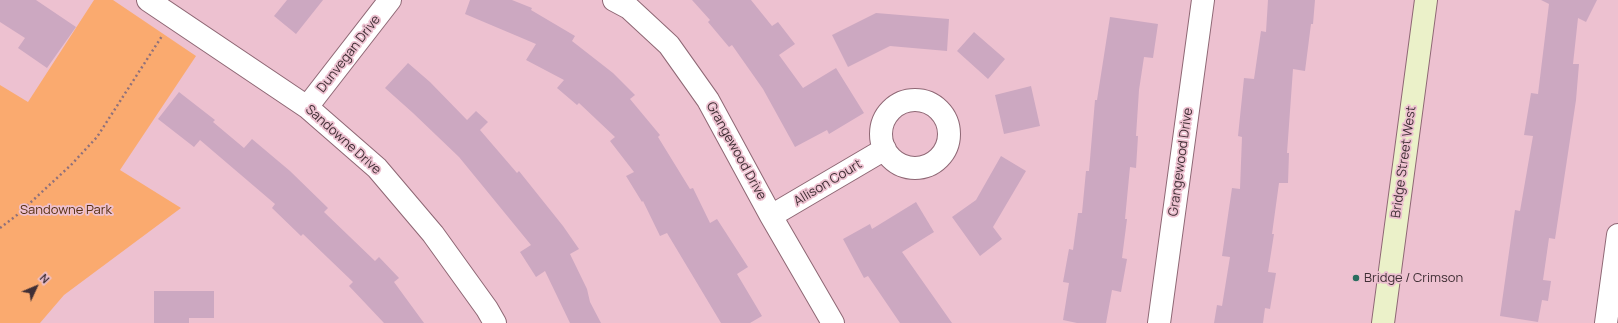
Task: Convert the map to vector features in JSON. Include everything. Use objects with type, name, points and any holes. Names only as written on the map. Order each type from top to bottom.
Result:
[{"type":"main road","name":"Bridge Street West","points":[[1383,323],[1426,0]]},
{"type":"street","name":"Sandowne Drive","points":[[148,0],[307,107],[382,174],[433,234],[487,309],[495,323]]},
{"type":"street","name":"Dunvegan Drive","points":[[307,107],[390,0]]},
{"type":"street","name":"Grangewood Drive","points":[[614,0],[629,8],[669,45],[708,100],[771,216],[833,323]]},
{"type":"street","name":"Grangewood Drive","points":[[1158,323],[1203,0]]},
{"type":"street","name":"Allison Court","points":[[771,216],[885,149]]},
{"type":"street","points":[[1606,323],[1618,236]]},
{"type":"path","points":[[0,228],[17,215],[71,165],[97,137],[175,17]]},
{"type":"green space","name":"Sandowne Park","points":[[94,0],[113,0],[196,56],[120,170],[181,208],[64,295],[40,323],[0,323],[0,85],[28,102]]},
{"type":"building","points":[[0,0],[36,0],[76,27],[47,68],[18,48],[25,38],[0,22]]},
{"type":"building","points":[[287,0],[323,0],[296,34],[274,16]]},
{"type":"building","points":[[470,0],[512,0],[532,8],[531,10],[575,36],[572,41],[613,73],[635,95],[630,99],[660,135],[658,137],[690,189],[693,188],[710,223],[717,219],[748,267],[737,274],[762,316],[750,323],[721,323],[667,233],[660,236],[643,201],[642,202],[626,176],[634,172],[610,141],[615,137],[579,103],[577,105],[557,88],[564,80],[526,60],[536,44],[465,14]]},
{"type":"building","points":[[692,0],[751,0],[772,26],[778,22],[795,44],[779,55],[803,88],[836,68],[864,113],[829,134],[827,130],[795,147],[763,89],[732,45],[729,47],[708,22],[710,20]]},
{"type":"building","points":[[1268,0],[1315,0],[1313,24],[1311,24],[1305,71],[1293,69],[1287,153],[1289,153],[1288,183],[1279,183],[1272,234],[1274,234],[1268,272],[1276,273],[1270,309],[1265,308],[1263,323],[1214,323],[1217,305],[1222,306],[1230,257],[1222,256],[1232,188],[1240,189],[1242,137],[1238,136],[1244,78],[1254,79],[1261,31],[1266,32]]},
{"type":"building","points":[[1541,0],[1597,0],[1586,22],[1578,18],[1573,64],[1579,64],[1576,100],[1555,239],[1549,238],[1543,280],[1551,281],[1548,301],[1542,300],[1538,322],[1500,316],[1515,210],[1520,211],[1533,136],[1524,135],[1531,93],[1538,94],[1549,4]]},
{"type":"building","points":[[876,13],[949,19],[947,51],[890,46],[848,67],[832,35]]},
{"type":"building","points":[[1110,17],[1158,24],[1153,58],[1144,57],[1139,90],[1136,136],[1138,136],[1136,168],[1130,167],[1125,219],[1127,219],[1122,258],[1127,259],[1121,292],[1112,290],[1106,323],[1077,323],[1063,320],[1069,283],[1063,282],[1069,249],[1073,250],[1078,213],[1082,213],[1086,171],[1089,171],[1095,100],[1097,100]]},
{"type":"building","points":[[974,32],[1005,59],[988,79],[957,51]]},
{"type":"building","points":[[408,63],[430,82],[467,120],[476,111],[488,122],[480,130],[517,173],[519,171],[563,226],[579,249],[570,254],[587,289],[590,302],[601,323],[570,323],[545,271],[536,277],[520,252],[531,245],[459,157],[385,88]]},
{"type":"building","points":[[1031,86],[1040,126],[1004,134],[995,95]]},
{"type":"building","points":[[179,92],[215,120],[213,122],[244,148],[252,139],[290,171],[328,208],[324,212],[375,261],[379,257],[399,278],[394,282],[424,323],[384,323],[349,286],[353,282],[303,234],[301,236],[272,208],[275,204],[200,140],[194,147],[158,119]]},
{"type":"building","points":[[1001,156],[1026,171],[993,227],[1002,239],[980,256],[952,217],[976,200]]},
{"type":"building","points":[[916,202],[934,232],[902,252],[952,323],[900,323],[868,276],[864,278],[843,239],[870,224],[872,229]]},
{"type":"building","points":[[154,291],[214,291],[214,318],[189,318],[189,323],[154,323]]},
{"type":"place","name":"Bridge / Crimson","points":[[1356,278]]}]
